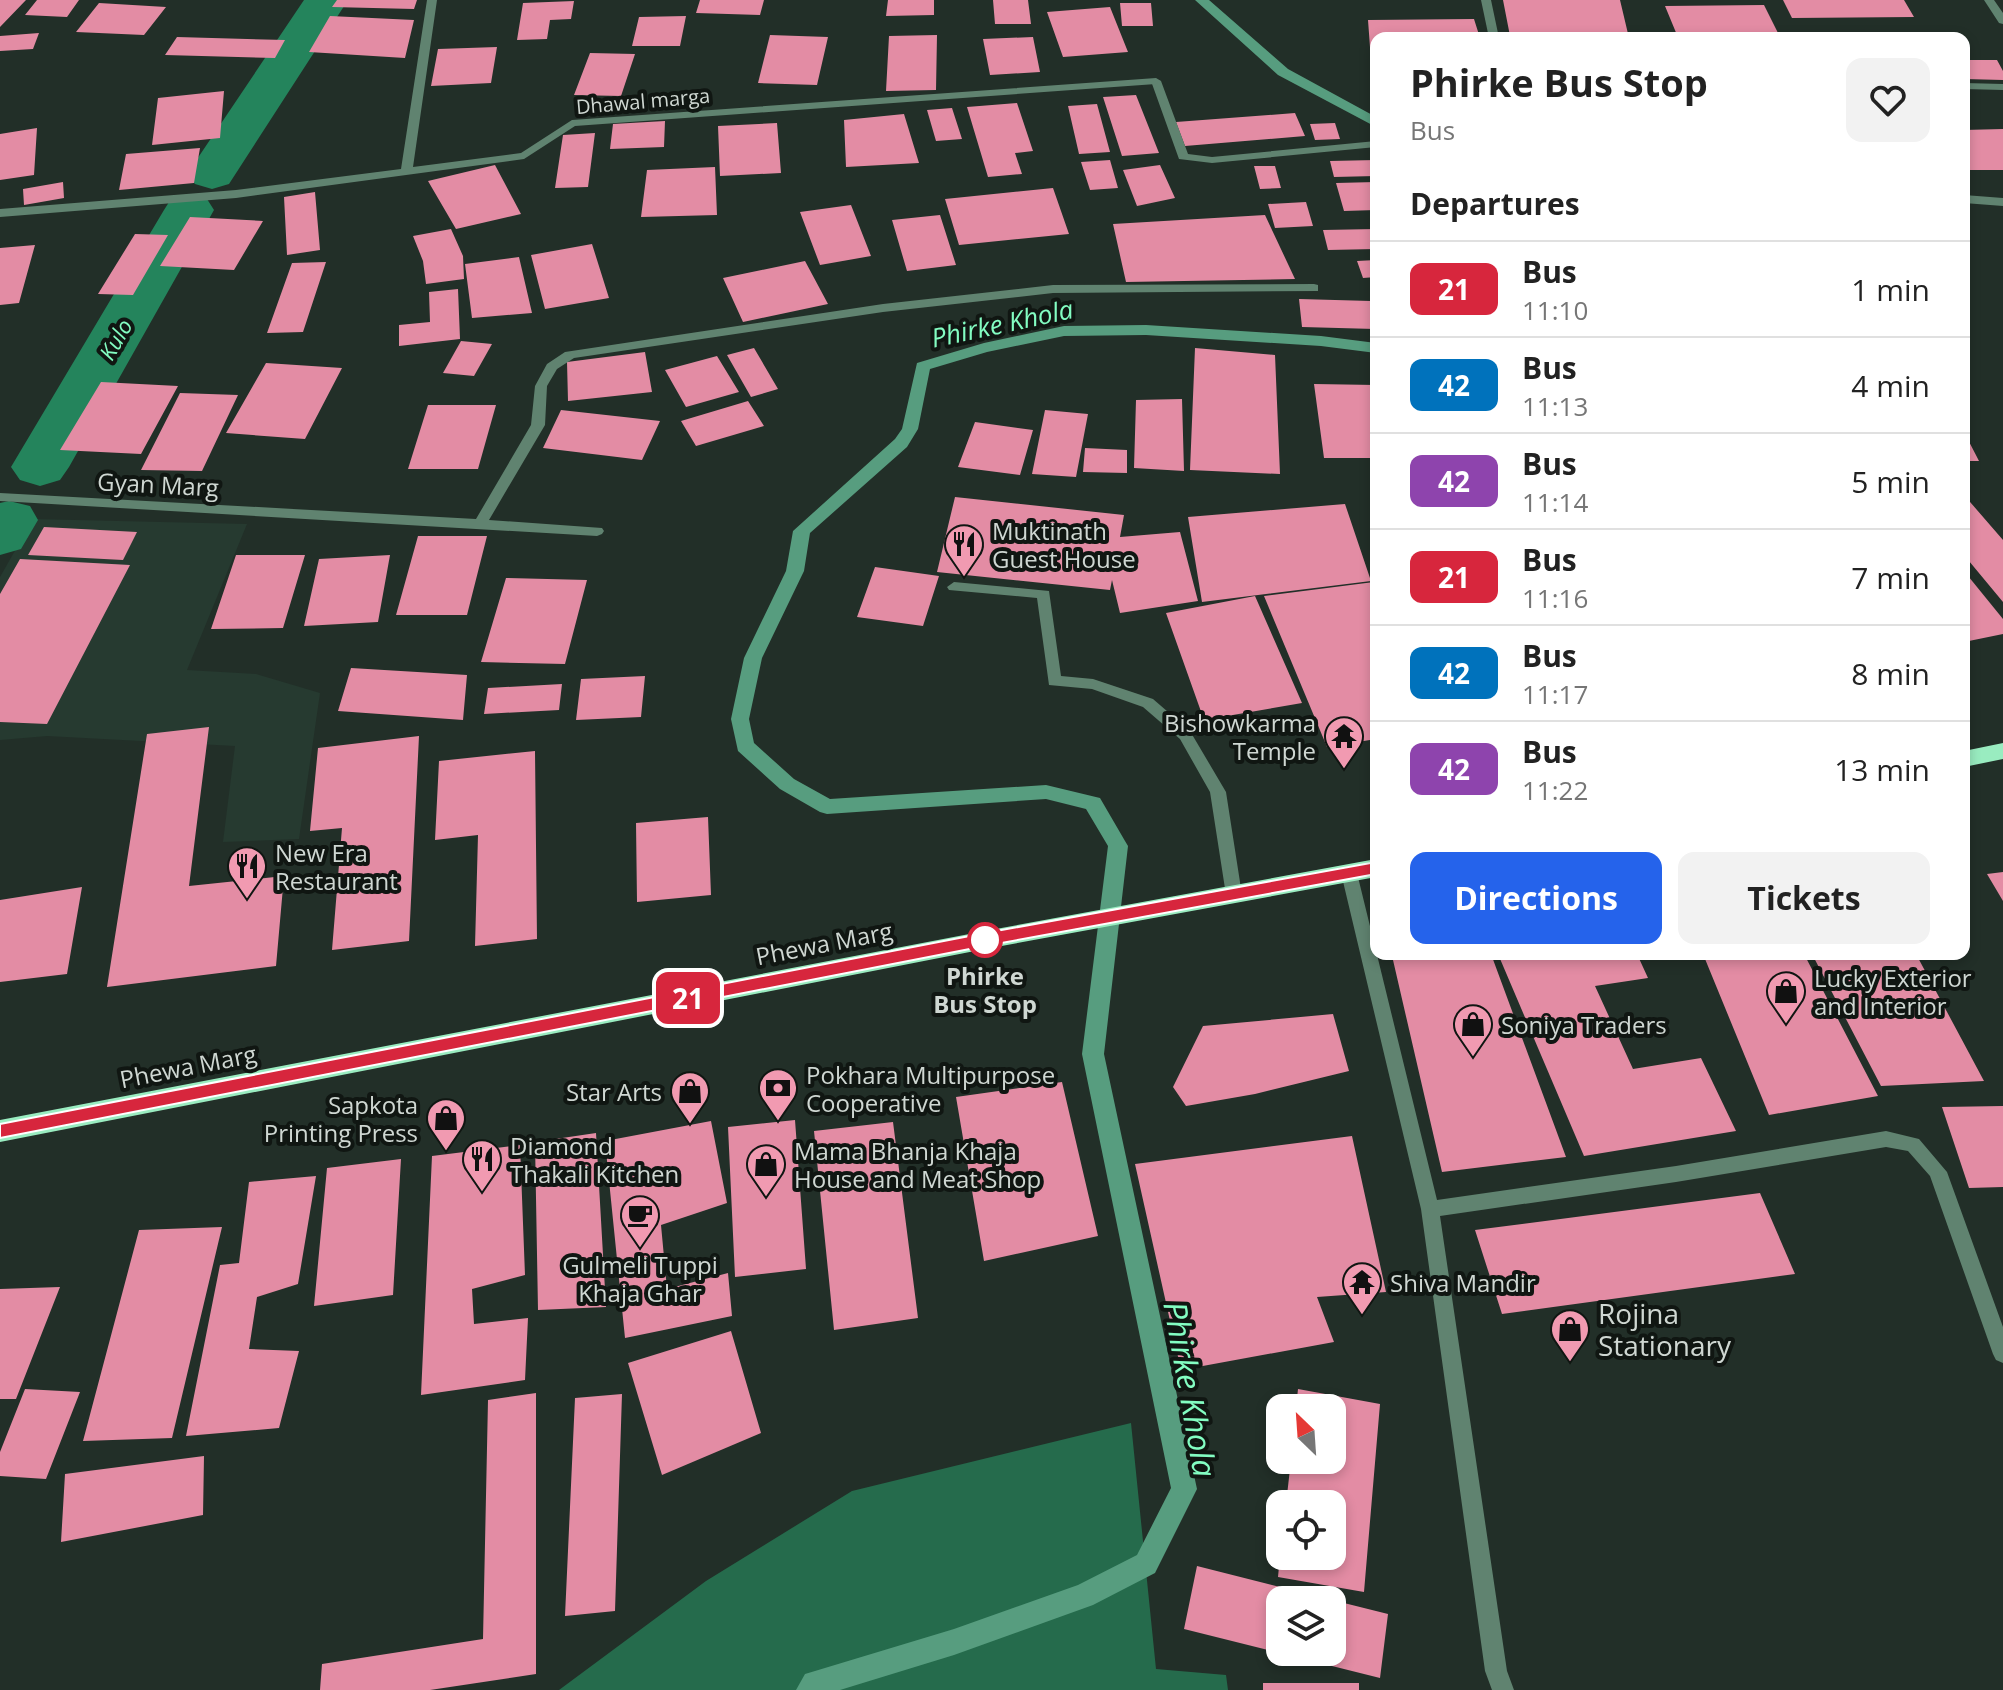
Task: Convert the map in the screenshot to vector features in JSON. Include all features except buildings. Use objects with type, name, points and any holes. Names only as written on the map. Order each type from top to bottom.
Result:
[{"type":"highway","points":[[1970,758],[2003,751]]},
{"type":"highway","name":"Phewa Marg","points":[[0,1131],[1370,869]]},
{"type":"street","points":[[406,173],[432,0]]},
{"type":"street","points":[[1486,0],[1493,32]]},
{"type":"street","points":[[1989,0],[2003,21]]},
{"type":"street","name":"Dhawal marga","points":[[0,213],[236,194],[524,156],[572,123],[1156,81],[1183,157],[1212,160],[1370,145]]},
{"type":"street","points":[[1970,86],[2003,87]]},
{"type":"street","points":[[1970,199],[2003,202]]},
{"type":"street","points":[[480,524],[538,425],[541,386],[546,376],[552,367],[570,355],[883,308],[1053,289],[1314,288]]},
{"type":"street","name":"Gyan Marg","points":[[0,497],[597,531]]},
{"type":"street","points":[[954,587],[1044,594],[1054,681],[1093,684],[1148,703],[1185,735],[1218,792],[1234,895]]},
{"type":"street","points":[[1349,873],[1430,1209],[1496,1671],[1503,1690]]},
{"type":"street","points":[[1430,1209],[1676,1174],[1886,1139],[1913,1144],[1938,1172],[2003,1354]]},
{"type":"shaded area","points":[[33,519],[247,524],[187,670],[256,674],[320,693],[299,839],[223,842],[235,746],[47,736],[0,740],[0,577]]},
{"type":"green space","points":[[1131,1423],[1156,1669],[1226,1675],[1228,1690],[559,1690],[706,1581],[852,1491]]},
{"type":"waterway","name":"Kulo","points":[[212,174],[326,0]]},
{"type":"waterway","name":"Phirke Khola","points":[[1201,0],[1283,72],[1370,120]]},
{"type":"waterway","name":"Kulo","points":[[40,467],[189,210]]},
{"type":"waterway","name":"Phirke Khola","points":[[810,1690],[815,1684],[954,1642],[1084,1596],[1146,1564],[1184,1489],[1093,1054],[1118,846],[1093,803],[1046,792],[827,807],[787,784],[745,746],[740,719],[753,658],[795,571],[802,531],[901,443],[910,429],[923,366],[984,348],[1064,331],[1146,330],[1321,341],[1370,347]]},
{"type":"waterway","name":"Kulo","points":[[0,535],[9,520]]},
{"type":"bus line","name":"21","points":[[0,1131],[985,940],[1370,869]]},
{"type":"place","name":"Muktinath Guest House","points":[[964,578]]},
{"type":"place","name":"Bishowkarma Temple","points":[[1344,770]]},
{"type":"place","name":"New Era Restaurant","points":[[247,900]]},
{"type":"place","name":"Phirke Bus Stop","points":[[985,940]]},
{"type":"place","name":"Lucky Exterior and Interior","points":[[1786,1025]]},
{"type":"place","name":"Soniya Traders","points":[[1473,1058]]},
{"type":"place","name":"Pokhara Multipurpose Cooperative","points":[[778,1122]]},
{"type":"place","name":"Star Arts","points":[[690,1125]]},
{"type":"place","name":"Sapkota Printing Press","points":[[446,1152]]},
{"type":"place","name":"Diamond Thakali Kitchen","points":[[482,1193]]},
{"type":"place","name":"Mama Bhanja Khaja House and Meat Shop","points":[[766,1198]]},
{"type":"place","name":"Gulmeli Tuppi Khaja Ghar","points":[[640,1249]]},
{"type":"place","name":"Shiva Mandir","points":[[1362,1316]]},
{"type":"place","name":"Rojina Stationary","points":[[1570,1363]]}]
